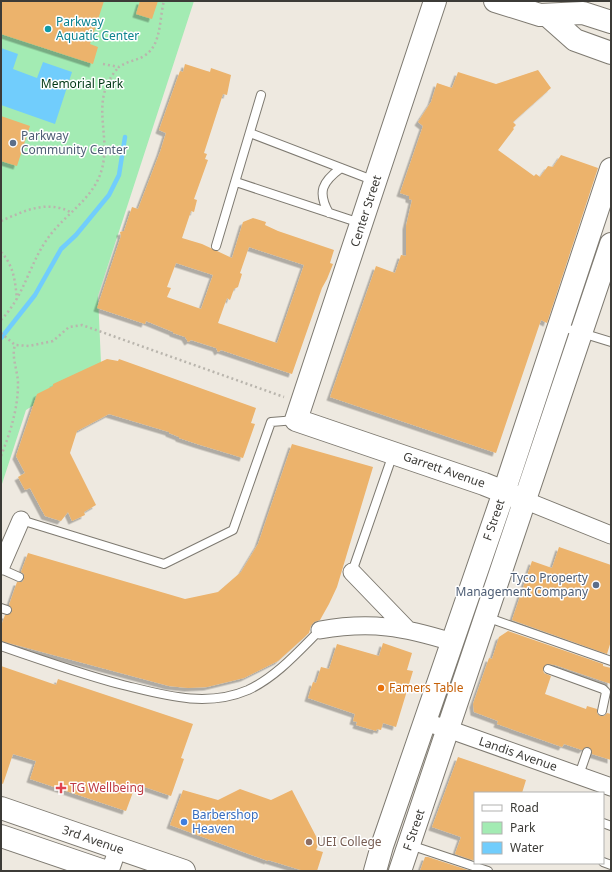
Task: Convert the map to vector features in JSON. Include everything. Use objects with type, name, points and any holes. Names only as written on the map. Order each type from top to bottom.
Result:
[{"type":"main road","name":"Center Street","points":[[299,412],[435,1]]},
{"type":"main road","points":[[495,1],[518,10],[548,16],[583,13],[611,22]]},
{"type":"main road","points":[[548,16],[575,40],[611,53]]},
{"type":"main road","name":"F Street","points":[[375,871],[424,722],[504,492],[611,169]]},
{"type":"main road","name":"F Street","points":[[400,871],[611,244]]},
{"type":"main road","name":"Garrett Avenue","points":[[299,412],[394,453],[524,500]]},
{"type":"main road","name":"3rd Avenue","points":[[1,808],[184,871]]},
{"type":"main road","points":[[1,836],[104,871]]},
{"type":"street","name":"Garrett Avenue","points":[[524,500],[611,535]]},
{"type":"street","points":[[1,568],[21,520]]},
{"type":"street","points":[[352,572],[407,629]]},
{"type":"street","points":[[320,630],[346,625],[387,626],[407,629],[452,642]]},
{"type":"street","name":"Landis Avenue","points":[[424,722],[611,786]]},
{"type":"street","points":[[110,871],[118,848]]},
{"type":"lane","points":[[216,246],[261,95]]},
{"type":"lane","points":[[250,133],[376,181]]},
{"type":"lane","points":[[329,213],[322,200],[322,190],[330,176],[341,168]]},
{"type":"lane","points":[[236,182],[362,223]]},
{"type":"lane","points":[[558,326],[611,342]]},
{"type":"lane","points":[[21,520],[164,564],[233,530],[271,422],[299,412]]},
{"type":"lane","points":[[352,572],[394,453]]},
{"type":"lane","points":[[1,568],[19,577]]},
{"type":"lane","points":[[485,617],[611,661]]},
{"type":"lane","points":[[1,646],[81,674],[175,698],[198,700],[224,697],[247,690],[272,676],[320,630]]},
{"type":"lane","points":[[548,669],[603,688],[606,692],[602,711]]},
{"type":"lane","points":[[579,775],[588,752]]},
{"type":"lane","points":[[409,844],[488,871]]},
{"type":"path","points":[[1,320],[17,300],[44,245],[55,229],[72,213],[91,191],[101,173],[105,151],[101,116],[102,103],[107,82],[119,67],[126,62],[143,57],[153,48],[158,36],[164,1]]},
{"type":"path","points":[[103,64],[119,67]]},
{"type":"path","points":[[1,221],[28,209],[41,206],[62,208],[72,213]]},
{"type":"path","points":[[1,252],[14,272],[17,300]]},
{"type":"path","points":[[1,333],[15,345],[29,346],[53,340],[69,327],[82,325],[299,412]]},
{"type":"path","points":[[1,456],[16,410],[18,384],[13,351],[15,345]]},
{"type":"green space","name":"Memorial Park","points":[[1,1],[194,1],[98,296],[101,363],[26,410],[1,487]]},
{"type":"water","points":[[1,48],[18,54],[13,69],[37,78],[43,62],[72,72],[55,124],[1,105]]},
{"type":"building","name":"Parkway Aquatic Center","points":[[1,1],[104,1],[90,44],[98,47],[93,64],[1,34]]},
{"type":"building","points":[[140,1],[158,1],[152,19],[136,14]]},
{"type":"building","points":[[185,64],[210,72],[211,68],[231,75],[227,95],[223,94],[204,153],[207,154],[205,159],[208,160],[194,199],[197,200],[194,212],[191,211],[182,238],[202,244],[232,258],[243,222],[253,218],[266,222],[265,225],[278,231],[334,250],[330,263],[333,264],[322,288],[292,374],[221,350],[218,352],[216,348],[191,340],[188,342],[185,337],[146,321],[145,324],[97,308],[121,236],[120,232],[124,231],[132,207],[138,209],[160,152],[166,133],[159,130],[180,71],[183,72]],"holes":[[[249,247],[304,265],[277,343],[218,323],[227,298],[230,300],[234,289],[238,287],[242,274],[240,273]],[[176,263],[213,275],[201,309],[167,297],[171,288],[167,287]]]},
{"type":"building","points":[[538,70],[551,88],[513,122],[516,125],[513,128],[514,129],[498,150],[534,176],[536,174],[540,177],[548,166],[553,167],[561,155],[598,168],[547,323],[541,320],[496,453],[330,397],[376,266],[395,273],[401,255],[406,256],[406,226],[412,200],[409,199],[409,196],[400,193],[423,126],[418,122],[431,102],[437,83],[452,88],[458,72],[496,84]]},
{"type":"building","name":"Parkway Community Center","points":[[1,116],[30,126],[17,166],[1,161]]},
{"type":"building","points":[[107,359],[118,361],[119,359],[256,408],[251,423],[255,424],[243,458],[179,438],[169,432],[109,414],[77,431],[70,453],[96,505],[84,512],[85,515],[72,521],[68,512],[61,521],[45,516],[30,488],[25,490],[18,477],[25,473],[16,456],[37,394],[53,386],[53,384]]},
{"type":"building","points":[[292,444],[373,467],[337,587],[329,604],[320,620],[314,622],[311,626],[309,633],[278,661],[244,678],[207,687],[188,688],[169,686],[1,641],[1,626],[5,615],[12,612],[9,605],[17,582],[22,582],[24,579],[24,574],[21,572],[28,553],[185,599],[218,592],[241,572],[258,544]]},
{"type":"building","points":[[559,547],[611,565],[611,641],[607,654],[512,620],[532,561],[552,568]]},
{"type":"building","points":[[508,631],[611,668],[611,684],[555,665],[547,664],[543,670],[544,673],[551,676],[545,694],[586,709],[587,706],[597,709],[597,713],[600,716],[604,716],[607,713],[611,714],[611,760],[592,754],[589,747],[582,750],[564,744],[562,747],[497,724],[498,721],[474,712],[473,704],[489,658],[492,659],[499,637]]},
{"type":"building","points":[[383,643],[412,653],[407,670],[413,671],[396,727],[383,723],[381,730],[377,729],[376,731],[356,725],[357,722],[353,721],[355,714],[308,698],[313,682],[316,683],[321,667],[329,669],[337,644],[379,656]]},
{"type":"building","points":[[1,666],[56,685],[58,679],[193,724],[181,758],[184,759],[171,796],[136,784],[126,811],[30,779],[36,761],[13,754],[3,784],[1,783]]},
{"type":"building","points":[[458,757],[526,780],[522,792],[474,792],[474,861],[455,854],[461,837],[432,827]]},
{"type":"building","points":[[240,789],[271,800],[292,790],[319,842],[316,850],[323,852],[317,871],[304,871],[268,861],[170,825],[183,790],[218,800]]},
{"type":"building","points":[[425,857],[428,857],[471,871],[420,871]]},
{"type":"waterway","points":[[1,338],[35,295],[61,249],[76,235],[109,195],[119,175],[125,137]]},
{"type":"place","name":"Parkway Aquatic Center","points":[[48,29]]},
{"type":"place","name":"Parkway Community Center","points":[[13,143]]},
{"type":"place","name":"Tyco Property Management Company","points":[[596,585]]},
{"type":"place","name":"Famers Table","points":[[381,688]]},
{"type":"place","name":"TG Wellbeing","points":[[61,788]]},
{"type":"place","name":"Barbershop Heaven","points":[[184,822]]},
{"type":"place","name":"UEI College","points":[[309,842]]}]
